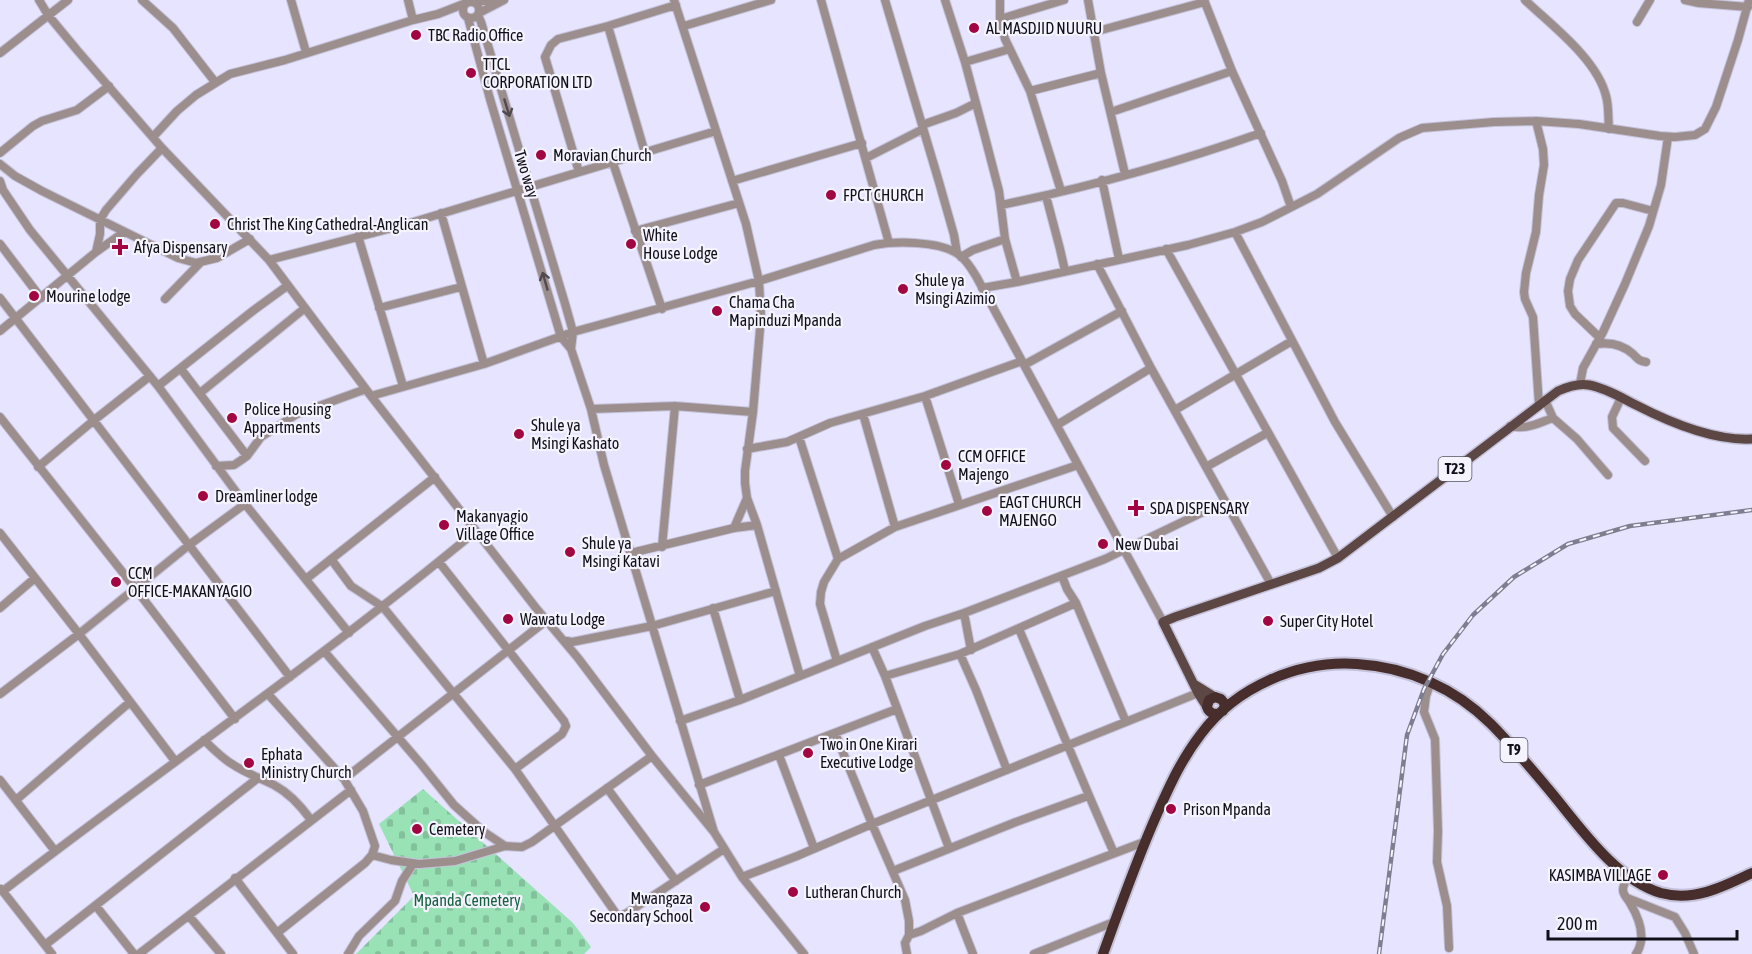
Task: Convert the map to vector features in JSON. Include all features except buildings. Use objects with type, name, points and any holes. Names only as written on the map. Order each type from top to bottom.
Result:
[{"type":"highway","name":"T9","points":[[1103,954],[1144,842],[1168,786],[1202,732],[1245,692],[1274,678],[1320,665],[1368,664],[1393,669],[1431,682],[1466,703],[1491,724],[1612,863],[1642,885],[1661,893],[1687,896],[1720,888],[1752,873]]},
{"type":"highway","name":"T9","points":[[1202,732],[1209,700],[1245,692]]},
{"type":"highway","points":[[1208,708],[1212,713],[1221,712],[1225,704],[1217,697]]},
{"type":"main road","name":"T23","points":[[1162,622],[1319,568],[1338,558],[1510,426],[1566,388],[1580,384]]},
{"type":"main road","points":[[1580,384],[1589,384],[1605,390],[1656,416],[1679,424],[1721,436],[1752,440]]},
{"type":"main road","points":[[1162,622],[1208,708]]},
{"type":"main road","points":[[1194,684],[1217,697]]},
{"type":"street","points":[[39,0],[48,15],[162,148],[269,260],[368,393],[714,832],[742,877],[804,954]]},
{"type":"street","points":[[0,52],[68,0]]},
{"type":"street","points":[[142,0],[173,28],[215,82]]},
{"type":"street","points":[[291,0],[306,52]]},
{"type":"street","points":[[408,0],[413,20]]},
{"type":"street","points":[[438,14],[473,18],[492,4],[504,0]]},
{"type":"street","points":[[684,26],[771,0]]},
{"type":"street","points":[[821,0],[889,243]]},
{"type":"street","points":[[885,0],[959,255]]},
{"type":"street","points":[[945,0],[976,104],[1001,205],[1005,239],[1017,282]]},
{"type":"street","points":[[1000,0],[1000,19],[1005,39],[1030,91],[1061,191]]},
{"type":"street","points":[[1000,19],[1064,0]]},
{"type":"street","points":[[1088,0],[1101,73],[1125,174]]},
{"type":"street","points":[[1525,0],[1554,24],[1594,71],[1606,94],[1609,129]]},
{"type":"street","points":[[1637,22],[1650,0]]},
{"type":"street","points":[[982,288],[1235,232],[1262,222],[1317,194],[1399,138],[1412,131],[1433,125],[1536,121],[1579,124],[1668,137],[1695,135],[1705,129],[1710,121],[1749,4],[1685,0]]},
{"type":"street","points":[[1094,32],[1204,1],[1232,71],[1282,181],[1291,207]]},
{"type":"street","points":[[579,172],[545,57],[550,45],[558,39],[608,26],[675,2],[739,203],[759,281],[761,317],[753,412],[745,471],[747,498],[757,525],[800,676]]},
{"type":"street","points":[[153,137],[177,111],[196,95],[215,82],[242,70],[285,60],[468,3],[492,4]]},
{"type":"street","points":[[468,3],[478,5],[478,14],[573,332],[571,349]]},
{"type":"street","points":[[466,17],[463,8],[468,3]]},
{"type":"street","points":[[484,32],[484,22],[492,4]]},
{"type":"street","name":"Two way","points":[[466,17],[561,337]]},
{"type":"street","points":[[608,26],[645,153]]},
{"type":"street","points":[[965,62],[1010,49]]},
{"type":"street","points":[[1111,112],[1232,71]]},
{"type":"street","points":[[1030,91],[1101,73]]},
{"type":"street","points":[[0,153],[33,126],[77,110],[109,86]]},
{"type":"street","points":[[866,158],[922,127],[976,104]]},
{"type":"street","points":[[1536,121],[1543,149],[1544,165],[1536,232],[1524,292],[1533,317],[1542,403],[1553,418],[1577,439],[1608,476]]},
{"type":"street","points":[[269,260],[400,226],[716,131]]},
{"type":"street","points":[[1001,205],[1046,196],[1221,147],[1261,133]]},
{"type":"street","points":[[1580,384],[1583,368],[1625,284],[1649,226],[1661,185],[1668,137]]},
{"type":"street","points":[[732,181],[862,143]]},
{"type":"street","points":[[96,252],[100,220],[114,199],[162,148]]},
{"type":"street","points":[[613,163],[662,309]]},
{"type":"street","points":[[0,164],[15,176],[42,191],[177,258],[196,263],[217,258],[250,239]]},
{"type":"street","points":[[2,191],[15,176]]},
{"type":"street","points":[[1102,180],[1119,259]]},
{"type":"street","points":[[0,181],[2,191],[30,230],[158,386],[245,504],[349,633]]},
{"type":"street","points":[[1046,196],[1065,271]]},
{"type":"street","points":[[1646,362],[1638,360],[1629,351],[1616,344],[1598,341],[1575,314],[1568,300],[1570,279],[1578,260],[1616,203],[1623,202],[1653,211]]},
{"type":"street","points":[[635,231],[739,203]]},
{"type":"street","points":[[441,213],[484,364]]},
{"type":"street","points":[[0,331],[96,252],[124,232]]},
{"type":"street","points":[[1235,232],[1335,422],[1393,517]]},
{"type":"street","points":[[358,236],[403,386]]},
{"type":"street","points":[[959,255],[1005,239]]},
{"type":"street","points":[[216,466],[234,465],[247,456],[261,437],[297,414],[368,393],[484,364],[573,332],[759,281],[874,245],[889,243],[937,247],[959,255],[969,266],[1162,622]]},
{"type":"street","points":[[0,244],[41,298]]},
{"type":"street","points":[[1166,249],[1338,558]]},
{"type":"street","points":[[165,299],[201,262]]},
{"type":"street","points":[[1096,264],[1224,502],[1271,584]]},
{"type":"street","points":[[158,386],[287,286]]},
{"type":"street","points":[[379,308],[461,287]]},
{"type":"street","points":[[0,298],[290,677]]},
{"type":"street","points":[[200,393],[305,308]]},
{"type":"street","points":[[747,449],[787,442],[830,423],[925,396],[1023,363],[1122,310]]},
{"type":"street","points":[[561,337],[571,349],[591,410],[604,465],[714,832]]},
{"type":"street","points":[[1176,410],[1292,341]]},
{"type":"street","points":[[1057,425],[1151,368]]},
{"type":"street","points":[[181,369],[247,456]]},
{"type":"street","points":[[39,467],[150,376]]},
{"type":"street","points":[[925,396],[959,504]]},
{"type":"street","points":[[1621,398],[1612,417],[1613,428],[1645,461]]},
{"type":"street","points":[[591,410],[675,406],[753,412]]},
{"type":"street","points":[[662,547],[675,406]]},
{"type":"street","points":[[863,414],[895,527]]},
{"type":"street","points":[[0,417],[235,719]]},
{"type":"street","points":[[1510,426],[1518,428],[1532,426],[1553,418]]},
{"type":"street","points":[[1206,467],[1267,433]]},
{"type":"street","points":[[799,437],[838,559]]},
{"type":"street","points":[[837,661],[820,604],[824,582],[838,559],[895,527],[1078,465]]},
{"type":"street","points":[[306,579],[435,477]]},
{"type":"street","points":[[734,528],[747,498]]},
{"type":"street","points":[[680,721],[740,700],[925,626],[1062,576],[1124,550],[1224,502]]},
{"type":"street","points":[[0,694],[189,545],[245,504]]},
{"type":"street","points":[[631,553],[734,528],[757,525]]},
{"type":"street","points":[[52,954],[2,890],[349,633],[476,531]]},
{"type":"street","points":[[0,534],[175,761]]},
{"type":"street","points":[[331,560],[351,586],[383,607],[515,769],[617,915],[627,913],[724,849]]},
{"type":"street","points":[[439,562],[566,726],[562,734],[515,769]]},
{"type":"street","points":[[1062,576],[1076,603],[1126,722]]},
{"type":"street","points":[[0,608],[35,578]]},
{"type":"street","points":[[567,641],[572,642],[652,626],[776,591]]},
{"type":"street","points":[[885,676],[971,650],[1076,603]]},
{"type":"street","points":[[713,608],[740,700]]},
{"type":"street","points":[[964,613],[971,650]]},
{"type":"street","points":[[344,779],[547,620]]},
{"type":"street","points":[[1019,629],[1114,853]]},
{"type":"street","points":[[872,647],[885,676],[949,849]]},
{"type":"street","points":[[324,651],[454,805],[484,832],[505,846]]},
{"type":"street","points":[[960,654],[1007,770]]},
{"type":"street","points":[[1431,682],[1424,712],[1435,739],[1437,862],[1447,906],[1449,948]]},
{"type":"street","points":[[742,877],[1198,693]]},
{"type":"street","points":[[268,694],[344,779],[363,811],[375,846],[372,855],[357,869],[277,933]]},
{"type":"street","points":[[16,800],[130,702]]},
{"type":"street","points":[[699,785],[897,709]]},
{"type":"street","points":[[835,733],[905,900],[909,935],[905,943],[907,954]]},
{"type":"street","points":[[204,740],[234,765],[288,794],[311,820]]},
{"type":"street","points":[[779,755],[814,848]]},
{"type":"street","points":[[372,855],[413,864],[455,861],[505,846],[522,847],[652,756]]},
{"type":"street","points":[[45,945],[258,778]]},
{"type":"street","points":[[0,780],[55,851]]},
{"type":"street","points":[[607,788],[676,881]]},
{"type":"street","points":[[139,954],[351,790]]},
{"type":"street","points":[[893,871],[1088,796]]},
{"type":"street","points":[[909,935],[957,913],[1144,842]]},
{"type":"street","points":[[348,954],[359,936],[395,901],[402,881],[413,864]]},
{"type":"street","points":[[1628,876],[1623,890],[1634,909],[1642,932],[1641,943],[1636,954]]},
{"type":"street","points":[[235,878],[293,954]]},
{"type":"street","points":[[1628,898],[1675,917],[1694,954]]},
{"type":"street","points":[[96,906],[134,954]]},
{"type":"street","points":[[957,913],[973,954]]},
{"type":"street","points":[[189,916],[221,954]]},
{"type":"street","points":[[1034,954],[1114,922]]},
{"type":"green space","name":"Mpanda Cemetery","points":[[423,789],[573,923],[591,947],[584,954],[356,954],[414,896],[379,824]]},
{"type":"railway","points":[[1379,954],[1407,735],[1424,689],[1443,654],[1473,615],[1514,577],[1568,544],[1630,526],[1752,510]]},
{"type":"place","name":"AL MASDJID NUURU","points":[[974,28]]},
{"type":"place","name":"TBC Radio Office","points":[[416,35]]},
{"type":"place","name":"TTCL CORPORATION LTD","points":[[471,73]]},
{"type":"place","name":"Moravian Church","points":[[541,155]]},
{"type":"place","name":"FPCT CHURCH","points":[[831,195]]},
{"type":"place","name":"Christ The King Cathedral-Anglican","points":[[215,224]]},
{"type":"place","name":"White House Lodge","points":[[631,244]]},
{"type":"place","name":"Afya Dispensary","points":[[120,247]]},
{"type":"place","name":"Shule ya Msingi Azimio","points":[[903,289]]},
{"type":"place","name":"Mourine lodge","points":[[34,296]]},
{"type":"place","name":"Chama Cha Mapinduzi Mpanda","points":[[717,311]]},
{"type":"place","name":"Police Housing Appartments","points":[[232,418]]},
{"type":"place","name":"Shule ya Msingi Kashato","points":[[519,434]]},
{"type":"place","name":"CCM OFFICE Majengo","points":[[946,465]]},
{"type":"place","name":"Dreamliner lodge","points":[[203,496]]},
{"type":"place","name":"SDA DISPENSARY","points":[[1136,508]]},
{"type":"place","name":"EAGT CHURCH MAJENGO","points":[[987,511]]},
{"type":"place","name":"Makanyagio Village Office","points":[[444,525]]},
{"type":"place","name":"New Dubai","points":[[1103,544]]},
{"type":"place","name":"Shule ya Msingi Katavi","points":[[570,552]]},
{"type":"place","name":"CCM OFFICE-MAKANYAGIO","points":[[116,582]]},
{"type":"place","name":"Wawatu Lodge","points":[[508,619]]},
{"type":"place","name":"Super City Hotel","points":[[1268,621]]},
{"type":"place","name":"Two in One Kirari Executive Lodge","points":[[808,753]]},
{"type":"place","name":"Ephata Ministry Church","points":[[249,763]]},
{"type":"place","name":"Prison Mpanda","points":[[1171,809]]},
{"type":"place","name":"Cemetery","points":[[417,829]]},
{"type":"place","name":"KASIMBA VILLAGE","points":[[1663,875]]},
{"type":"place","name":"Lutheran Church","points":[[793,892]]},
{"type":"place","name":"Mwangaza Secondary School","points":[[705,907]]}]
